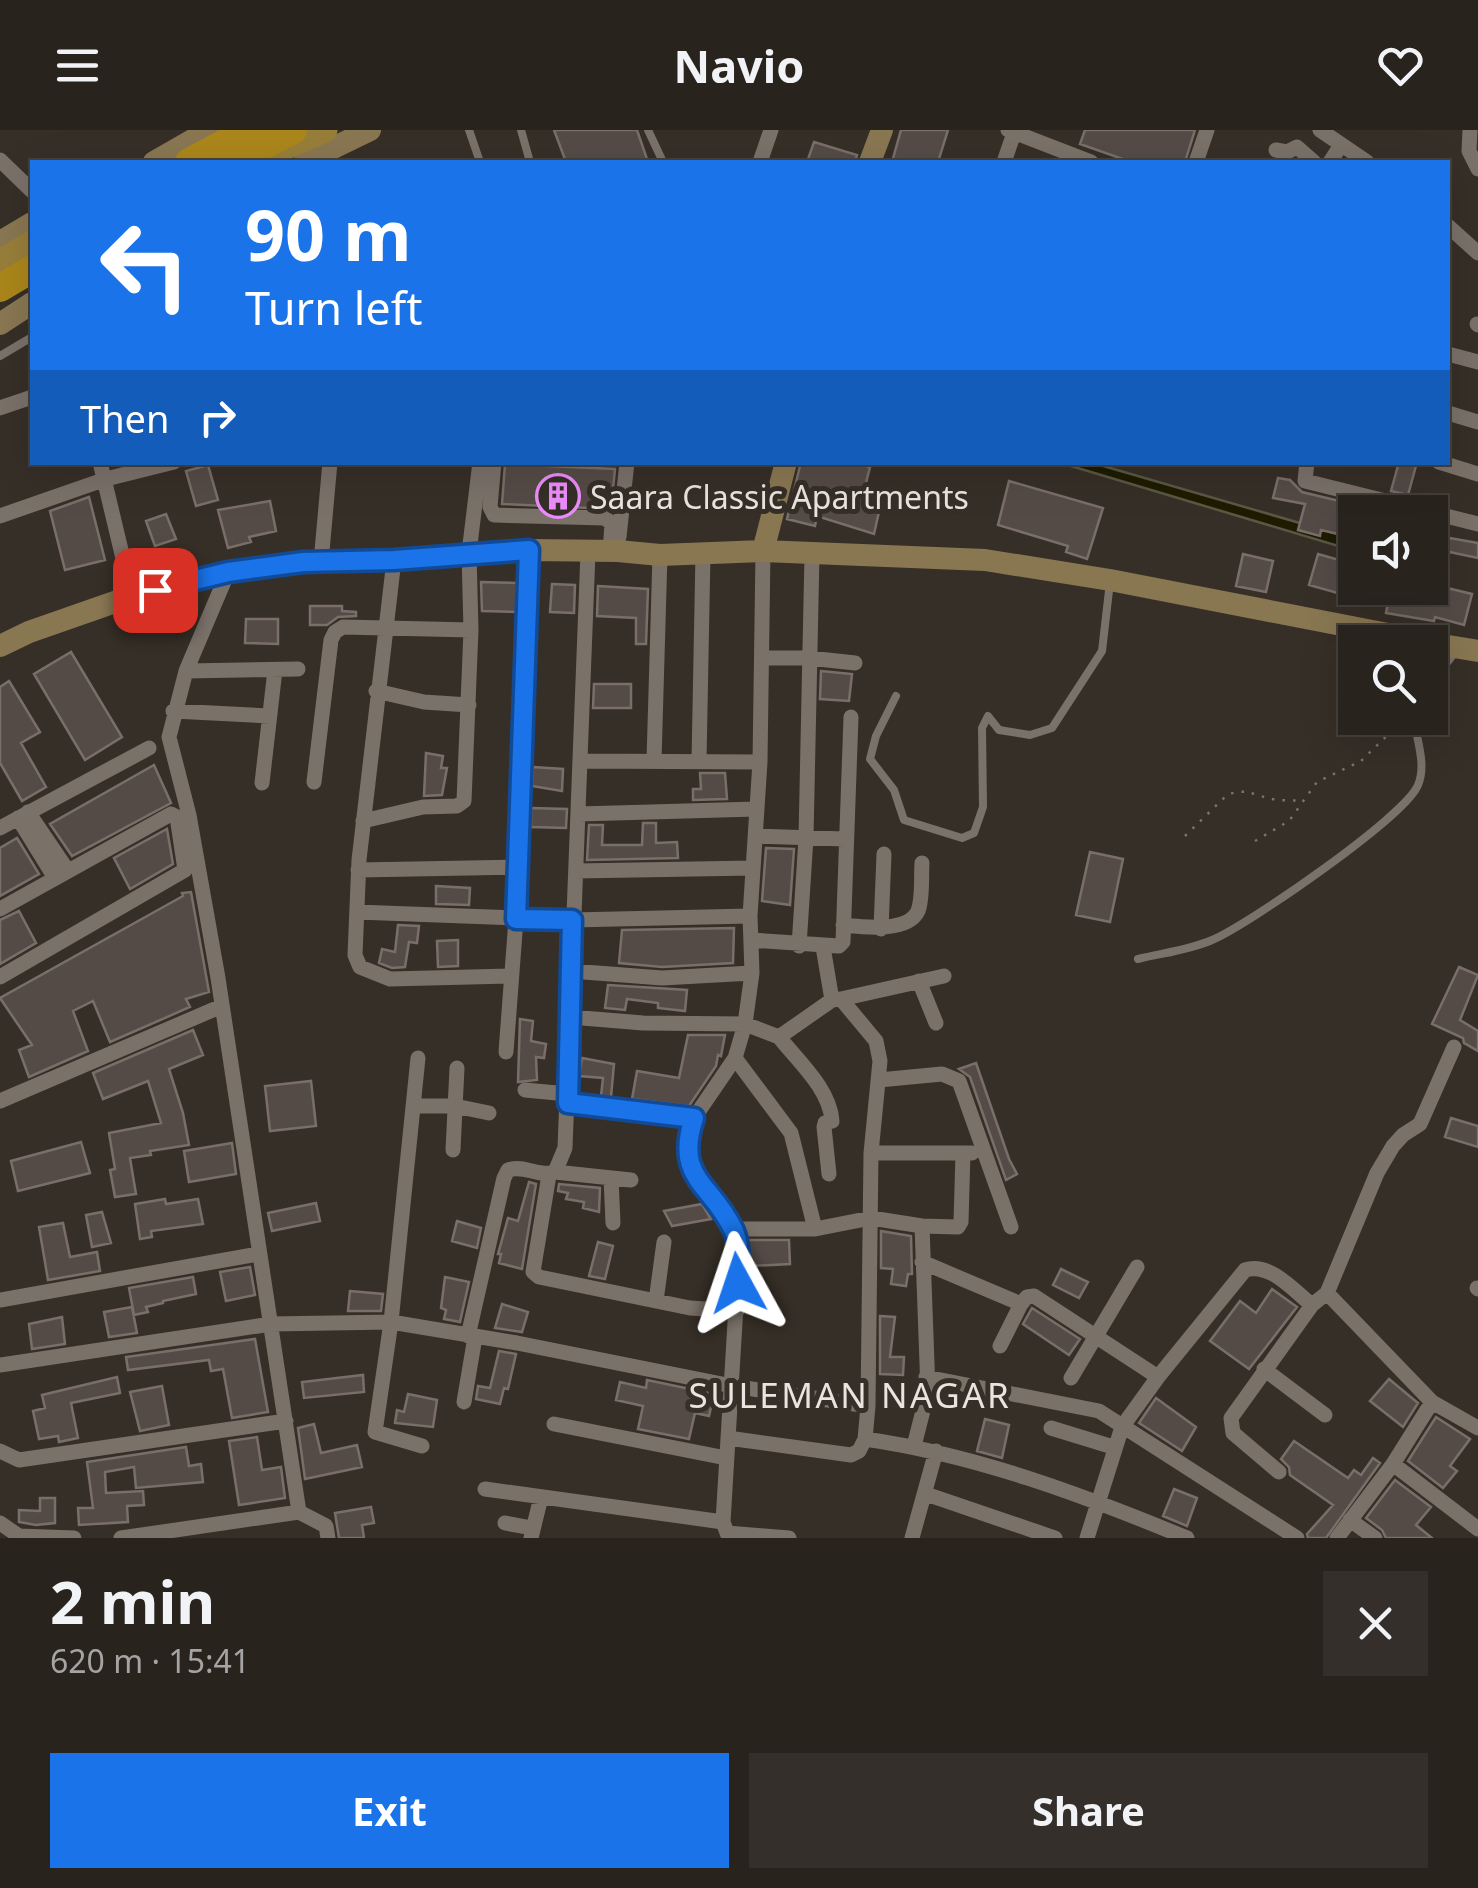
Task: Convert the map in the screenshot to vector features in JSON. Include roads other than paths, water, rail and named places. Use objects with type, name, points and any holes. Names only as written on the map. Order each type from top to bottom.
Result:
[{"type":"highway","points":[[193,160],[249,130]]},
{"type":"highway","points":[[236,160],[293,130]]},
{"type":"highway","points":[[0,264],[30,246]]},
{"type":"highway","points":[[2,304],[30,273]]},
{"type":"main road","points":[[158,160],[210,130]]},
{"type":"main road","points":[[183,160],[237,130]]},
{"type":"main road","points":[[308,160],[370,130]]},
{"type":"main road","points":[[871,160],[882,130]]},
{"type":"main road","points":[[261,160],[336,144]]},
{"type":"main road","points":[[0,242],[30,224]]},
{"type":"main road","points":[[2,304],[30,304]]},
{"type":"main road","points":[[764,552],[785,465]]},
{"type":"main road","points":[[0,646],[132,596],[228,572],[321,562],[529,550],[660,556],[764,552],[985,560],[1338,625]]},
{"type":"street","points":[[761,160],[771,130]]},
{"type":"street","points":[[1197,160],[1207,130]]},
{"type":"street","points":[[1320,130],[1363,160]]},
{"type":"street","points":[[1470,130],[1469,151],[1478,168]]},
{"type":"street","points":[[1004,160],[1011,132],[1086,160]]},
{"type":"street","points":[[1331,160],[1341,145]]},
{"type":"street","points":[[1276,150],[1286,152],[1297,147],[1312,160]]},
{"type":"street","points":[[0,160],[30,188]]},
{"type":"street","points":[[1450,228],[1478,253]]},
{"type":"street","points":[[1450,355],[1478,362]]},
{"type":"street","points":[[0,408],[30,398]]},
{"type":"street","points":[[1450,413],[1478,422]]},
{"type":"street","points":[[101,465],[132,596]]},
{"type":"street","points":[[0,516],[106,479],[162,465]]},
{"type":"street","points":[[321,562],[330,465]]},
{"type":"street","points":[[363,821],[423,807],[457,806],[464,800],[471,630],[469,553],[480,465]]},
{"type":"street","points":[[494,465],[490,506],[494,515],[605,518],[612,524],[605,552]]},
{"type":"street","points":[[626,465],[605,552],[580,762],[565,1148],[552,1173],[532,1272],[539,1277],[656,1302],[737,1311]]},
{"type":"street","points":[[1308,465],[1305,481],[1478,524]]},
{"type":"street","points":[[1449,465],[1478,474]]},
{"type":"street","points":[[506,1052],[516,919],[529,550]]},
{"type":"street","points":[[726,1531],[726,1458],[740,1256],[733,1229],[691,1168],[685,1144],[694,1118],[734,1058],[746,1024],[752,973],[750,916],[760,762],[764,552]]},
{"type":"street","points":[[700,760],[703,553]]},
{"type":"street","points":[[799,946],[806,838],[812,554]]},
{"type":"street","points":[[654,760],[660,556]]},
{"type":"street","points":[[394,560],[358,870],[355,954],[360,968],[390,979],[511,976]]},
{"type":"street","points":[[228,572],[186,671],[169,737],[189,815],[222,1006],[300,1512]]},
{"type":"street","points":[[314,782],[334,632],[343,627],[471,630]]},
{"type":"street","points":[[762,658],[810,658],[855,664]]},
{"type":"street","points":[[186,671],[298,669]]},
{"type":"street","points":[[262,782],[275,670]]},
{"type":"street","points":[[376,691],[424,702],[469,705]]},
{"type":"street","points":[[173,711],[269,716]]},
{"type":"street","points":[[752,940],[799,946],[841,945],[851,718]]},
{"type":"street","points":[[62,875],[11,819],[149,748]]},
{"type":"street","points":[[580,762],[760,762]]},
{"type":"street","points":[[579,814],[756,808]]},
{"type":"street","points":[[0,909],[171,814],[176,817],[185,870],[0,977]]},
{"type":"street","points":[[755,836],[845,840]]},
{"type":"street","points":[[881,930],[884,854]]},
{"type":"street","points":[[843,925],[881,930],[917,914],[922,863]]},
{"type":"street","points":[[358,870],[518,867]]},
{"type":"street","points":[[576,870],[752,868]]},
{"type":"street","points":[[357,912],[572,920],[750,916]]},
{"type":"street","points":[[728,1438],[851,1454],[859,1451],[865,1439],[871,1153],[880,1080],[876,1041],[836,999],[823,947]]},
{"type":"street","points":[[571,971],[662,978],[752,973]]},
{"type":"street","points":[[779,1037],[836,999],[944,976]]},
{"type":"street","points":[[919,982],[936,1023]]},
{"type":"street","points":[[0,1101],[222,1006]]},
{"type":"street","points":[[570,1017],[642,1023],[746,1024],[779,1037],[821,1089],[833,1116],[824,1128],[829,1174]]},
{"type":"street","points":[[1279,1472],[1233,1432],[1230,1418],[1312,1305],[1327,1292],[1377,1173],[1403,1134],[1420,1124],[1454,1047]]},
{"type":"street","points":[[418,1058],[391,1322],[375,1432],[422,1446]]},
{"type":"street","points":[[734,1058],[791,1133],[815,1229]]},
{"type":"street","points":[[453,1150],[456,1068]]},
{"type":"street","points":[[880,1080],[942,1074],[959,1081],[1011,1227]]},
{"type":"street","points":[[525,1090],[694,1118]]},
{"type":"street","points":[[415,1106],[455,1106],[489,1113]]},
{"type":"street","points":[[871,1153],[985,1152]]},
{"type":"street","points":[[733,1229],[815,1229],[872,1218],[958,1227],[962,1222],[963,1153]]},
{"type":"street","points":[[464,1402],[472,1336],[508,1170],[516,1167],[631,1180]]},
{"type":"street","points":[[611,1178],[612,1223]]},
{"type":"street","points":[[914,1446],[928,1390],[922,1226]]},
{"type":"street","points":[[656,1302],[664,1242]]},
{"type":"street","points":[[0,1300],[258,1254]]},
{"type":"street","points":[[922,1262],[1021,1304]]},
{"type":"street","points":[[1087,1538],[1122,1427],[1245,1270],[1255,1266],[1266,1269],[1312,1305]]},
{"type":"street","points":[[1071,1378],[1137,1268]]},
{"type":"street","points":[[1327,1292],[1432,1402],[1478,1428]]},
{"type":"street","points":[[1000,1346],[1021,1304],[1026,1297],[1034,1296],[1158,1377]]},
{"type":"street","points":[[0,1365],[272,1324],[391,1322],[732,1386],[868,1406]]},
{"type":"street","points":[[1264,1370],[1325,1415]]},
{"type":"street","points":[[926,1377],[1099,1411],[1297,1538]]},
{"type":"street","points":[[1336,1538],[1393,1464],[1432,1402]]},
{"type":"street","points":[[0,1452],[19,1460],[286,1422]]},
{"type":"street","points":[[554,1424],[726,1458]]},
{"type":"street","points":[[1051,1428],[1113,1446]]},
{"type":"street","points":[[865,1439],[936,1450],[1097,1501],[1188,1538]]},
{"type":"street","points":[[912,1538],[936,1450]]},
{"type":"street","points":[[1393,1464],[1478,1529]]},
{"type":"street","points":[[485,1488],[726,1531],[789,1538]]},
{"type":"street","points":[[926,1494],[1055,1538]]},
{"type":"street","points":[[505,1523],[531,1533],[541,1497]]},
{"type":"street","points":[[121,1538],[176,1535],[300,1512],[326,1526],[328,1538]]},
{"type":"street","points":[[1350,1520],[1375,1538]]},
{"type":"street","points":[[0,1523],[18,1536],[74,1538]]},
{"type":"lane","points":[[469,130],[479,160]]},
{"type":"lane","points":[[521,130],[529,160]]},
{"type":"lane","points":[[648,130],[662,160]]},
{"type":"lane","points":[[0,356],[30,338]]},
{"type":"lane","points":[[896,696],[876,736],[870,759],[894,790],[904,820],[962,838],[974,833],[983,808],[982,728],[988,716],[999,730],[1030,734],[1052,728],[1102,650],[1110,580]]},
{"type":"lane","points":[[1448,668],[1468,650]]},
{"type":"lane","points":[[1138,958],[1209,942],[1241,926],[1404,805],[1418,788],[1422,769],[1417,735]]},
{"type":"place","name":"Saara Classic Apartments","points":[[558,496]]},
{"type":"district","name":"SULEMAN NAGAR","points":[[850,1394]]}]
